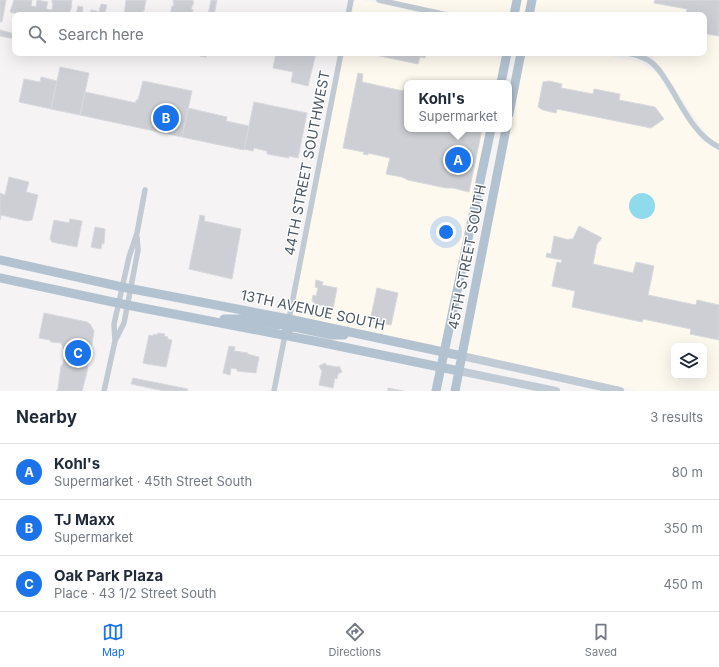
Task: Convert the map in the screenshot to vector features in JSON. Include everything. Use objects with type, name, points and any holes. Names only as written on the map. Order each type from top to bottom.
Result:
[{"type":"main road","points":[[515,12],[517,0]]},
{"type":"main road","points":[[530,12],[532,0]]},
{"type":"main road","points":[[502,80],[506,56]]},
{"type":"main road","points":[[512,99],[520,56]]},
{"type":"main road","name":"45TH STREET SOUTH","points":[[436,391],[490,132]]},
{"type":"main road","points":[[491,205],[487,203],[483,193],[494,138],[492,132]]},
{"type":"main road","name":"45TH STREET SOUTH","points":[[455,391],[505,132]]},
{"type":"main road","points":[[475,286],[477,255],[484,211],[480,204],[476,202]]},
{"type":"main road","name":"13TH AVENUE SOUTH","points":[[0,260],[126,288],[365,335],[620,391]]},
{"type":"main road","points":[[0,278],[123,305],[285,335],[556,391]]},
{"type":"main road","points":[[207,320],[246,319],[279,325],[284,324],[289,319]]},
{"type":"main road","points":[[285,335],[287,329],[294,327],[332,334],[365,335]]},
{"type":"street","points":[[349,12],[351,0]]},
{"type":"street","points":[[379,0],[433,12]]},
{"type":"street","name":"44TH STREET SOUTHWEST","points":[[289,319],[340,56]]},
{"type":"street","points":[[637,56],[647,59],[661,72],[702,135],[719,147]]},
{"type":"street","points":[[104,391],[115,341],[124,323],[123,305],[126,288],[138,250],[137,233],[145,190]]},
{"type":"street","points":[[115,341],[114,324],[123,305],[126,288]]},
{"type":"street","points":[[274,391],[285,335]]},
{"type":"shaded area","points":[[355,0],[364,0],[415,12],[353,12]]},
{"type":"shaded area","points":[[392,0],[719,0],[719,144],[709,138],[652,56],[707,56],[707,12],[447,12]]},
{"type":"shaded area","points":[[343,56],[502,56],[498,80],[404,80],[404,132],[486,132],[443,350],[292,317]]},
{"type":"shaded area","points":[[523,56],[612,56],[641,63],[657,74],[702,141],[719,151],[719,391],[638,391],[466,354],[509,132],[512,132],[512,115]]},
{"type":"water","points":[[642,193],[651,197],[655,206],[651,215],[642,219],[633,215],[629,206],[633,197]]},
{"type":"building","points":[[0,0],[6,0],[2,22],[0,22]]},
{"type":"building","points":[[14,0],[32,0],[31,6],[36,7],[37,0],[48,2],[46,9],[52,10],[52,0],[72,0],[70,12],[10,12]]},
{"type":"building","points":[[126,0],[146,0],[143,12],[124,12]]},
{"type":"building","points":[[173,0],[193,0],[194,2],[191,9],[193,10],[193,12],[171,12],[172,6],[174,6]]},
{"type":"building","points":[[211,0],[217,0],[215,12],[209,12]]},
{"type":"building","points":[[655,0],[719,0],[719,36],[707,34],[707,12],[686,12],[687,9],[654,3]]},
{"type":"building","points":[[101,4],[107,5],[105,12],[99,12]]},
{"type":"building","points":[[78,6],[83,7],[82,12],[77,12]]},
{"type":"building","points":[[0,30],[12,33],[12,38],[0,36]]},
{"type":"building","points":[[275,56],[315,56],[308,86],[291,82],[293,72],[273,68]]},
{"type":"building","points":[[380,56],[425,56],[425,58],[420,57],[418,64]]},
{"type":"building","points":[[60,67],[89,73],[80,115],[51,109]]},
{"type":"building","points":[[358,73],[363,74],[362,82],[403,91],[404,89],[404,132],[481,132],[469,192],[408,180],[402,177],[386,174],[390,158],[368,153],[368,155],[363,154],[364,152],[343,148]]},
{"type":"building","points":[[41,77],[57,81],[51,109],[19,102],[24,79],[40,82]]},
{"type":"building","points":[[143,81],[192,91],[182,137],[80,115],[85,92],[136,103]]},
{"type":"building","points":[[549,81],[562,84],[561,88],[593,94],[594,89],[620,94],[619,100],[655,107],[664,119],[651,128],[557,109],[556,113],[543,110],[538,107],[543,82]]},
{"type":"building","points":[[254,102],[307,113],[298,158],[267,154],[267,151],[254,148],[253,151],[244,149]]},
{"type":"building","points":[[188,108],[227,117],[226,121],[249,126],[244,150],[182,137]]},
{"type":"building","points":[[9,177],[29,182],[26,192],[38,195],[32,220],[27,221],[1,215],[0,220],[0,193],[5,195]]},
{"type":"building","points":[[200,215],[205,216],[204,221],[241,229],[232,279],[189,269]]},
{"type":"building","points":[[70,219],[82,221],[77,247],[52,242],[50,239],[54,220],[69,223]]},
{"type":"building","points":[[579,226],[602,238],[597,244],[593,264],[633,273],[636,262],[654,266],[648,295],[696,305],[697,300],[719,305],[719,340],[690,334],[691,329],[643,319],[642,322],[572,307],[575,291],[552,286],[557,262],[561,263],[562,260],[546,257],[547,253],[551,254],[554,236],[569,240],[573,239]]},
{"type":"building","points":[[95,227],[105,229],[104,244],[102,243],[101,249],[91,247]]},
{"type":"building","points":[[316,280],[323,282],[322,285],[337,288],[333,309],[329,308],[328,312],[323,311],[324,306],[314,304],[312,301],[313,295],[316,296],[318,288],[315,287]]},
{"type":"building","points":[[377,288],[398,293],[391,325],[370,321]]},
{"type":"building","points":[[44,313],[87,322],[94,331],[82,391],[56,391],[58,389],[61,366],[63,364],[66,350],[64,350],[61,343],[51,342],[50,340],[39,338]]},
{"type":"building","points":[[158,333],[165,334],[164,336],[168,337],[167,339],[172,340],[166,367],[143,363],[149,335],[153,336],[154,334],[157,335]]},
{"type":"building","points":[[229,346],[235,347],[234,351],[248,353],[247,354],[259,357],[256,373],[237,371],[237,369],[231,368],[230,375],[223,373]]},
{"type":"building","points":[[325,363],[326,365],[339,366],[342,372],[338,374],[337,379],[335,378],[333,388],[319,385],[322,371],[319,366]]},
{"type":"building","points":[[133,378],[188,389],[187,391],[164,391],[131,384]]},
{"type":"building","points":[[388,388],[403,391],[388,391]]},
{"type":"place","name":"TJ Maxx","points":[[166,118]]},
{"type":"place","name":"Kohl's","points":[[458,160]]},
{"type":"place","name":"Oak Park Plaza","points":[[78,353]]}]
